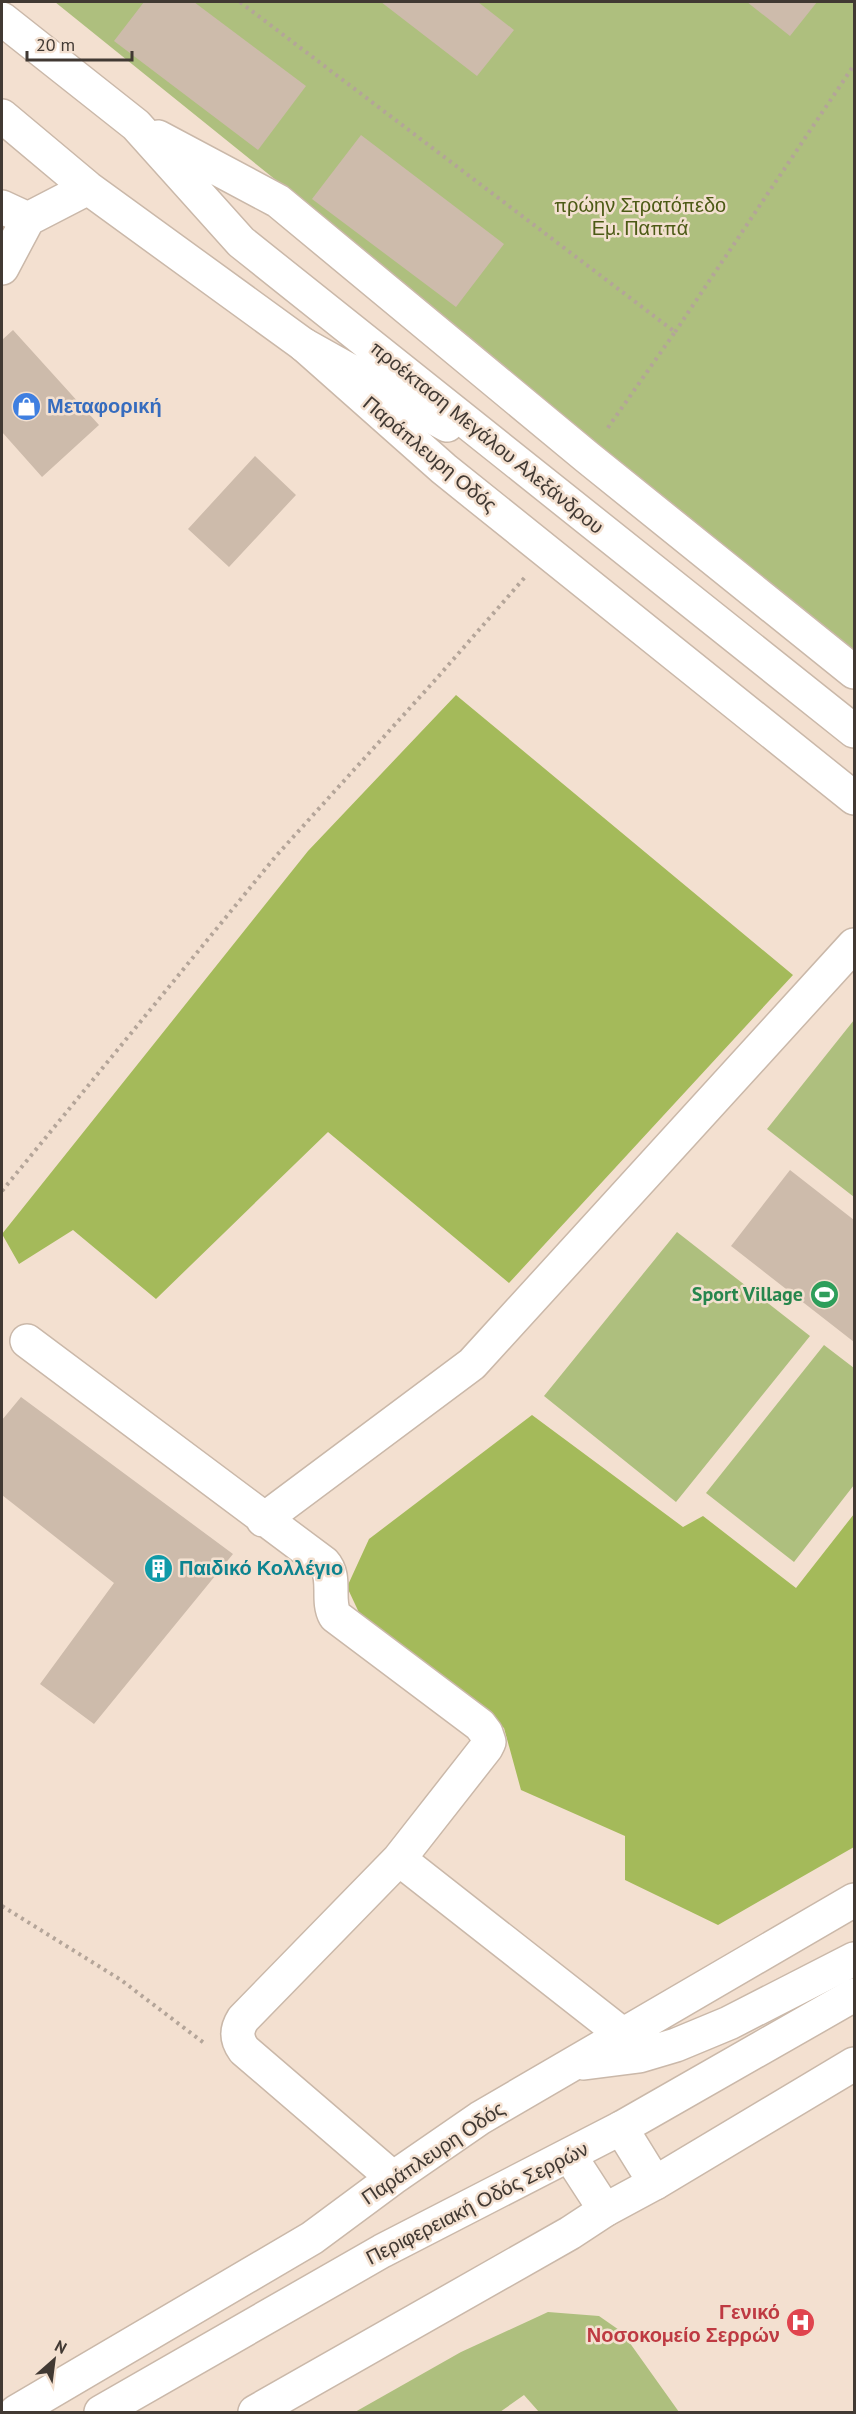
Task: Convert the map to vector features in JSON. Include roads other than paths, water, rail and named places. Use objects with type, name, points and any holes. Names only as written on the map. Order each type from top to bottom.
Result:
[{"type":"main road","name":"προέκταση Μεγάλου Αλεξάνδρου","points":[[2,19],[136,125],[241,242],[855,731]]},
{"type":"main road","name":"Παράπλευρη Οδός","points":[[2,116],[88,188],[304,345],[444,470],[855,798]]},
{"type":"main road","name":"προέκταση Μεγάλου Αλεξάνδρου","points":[[136,125],[278,201],[587,457],[855,672]]},
{"type":"main road","points":[[2,268],[15,213],[88,188]]},
{"type":"main road","points":[[304,345],[532,473]]},
{"type":"main road","points":[[263,1520],[472,1364],[855,945]]},
{"type":"main road","points":[[27,1341],[327,1566],[330,1575],[333,1612],[338,1620],[480,1725],[486,1733],[489,1742],[476,1761],[399,1859],[243,2019],[237,2034],[239,2043],[244,2049],[393,2178]]},
{"type":"main road","points":[[399,1859],[622,2034]]},
{"type":"main road","name":"Παράπλευρη Οδός","points":[[16,2412],[312,2238],[480,2118],[855,1900]]},
{"type":"main road","points":[[575,2064],[639,2056],[676,2045],[729,2023],[855,1959]]},
{"type":"main road","name":"Περιφερειακή Οδός Σερρών","points":[[101,2412],[382,2251],[570,2156],[855,1995]]},
{"type":"main road","points":[[255,2412],[655,2183],[855,2064]]},
{"type":"main road","points":[[621,2128],[655,2183]]},
{"type":"main road","points":[[570,2156],[605,2210]]},
{"type":"place","name":"Μεταφορική","points":[[26,406]]},
{"type":"place","name":"Sport Village","points":[[824,1294]]},
{"type":"place","name":"Παιδικό Κολλέγιο","points":[[158,1568]]},
{"type":"place","name":"Γενικό Νοσοκομείο Σερρών","points":[[801,2323]]},
{"type":"park label","name":"πρώην Στρατόπεδο Εμ. Παππά","points":[[640,216]]}]
